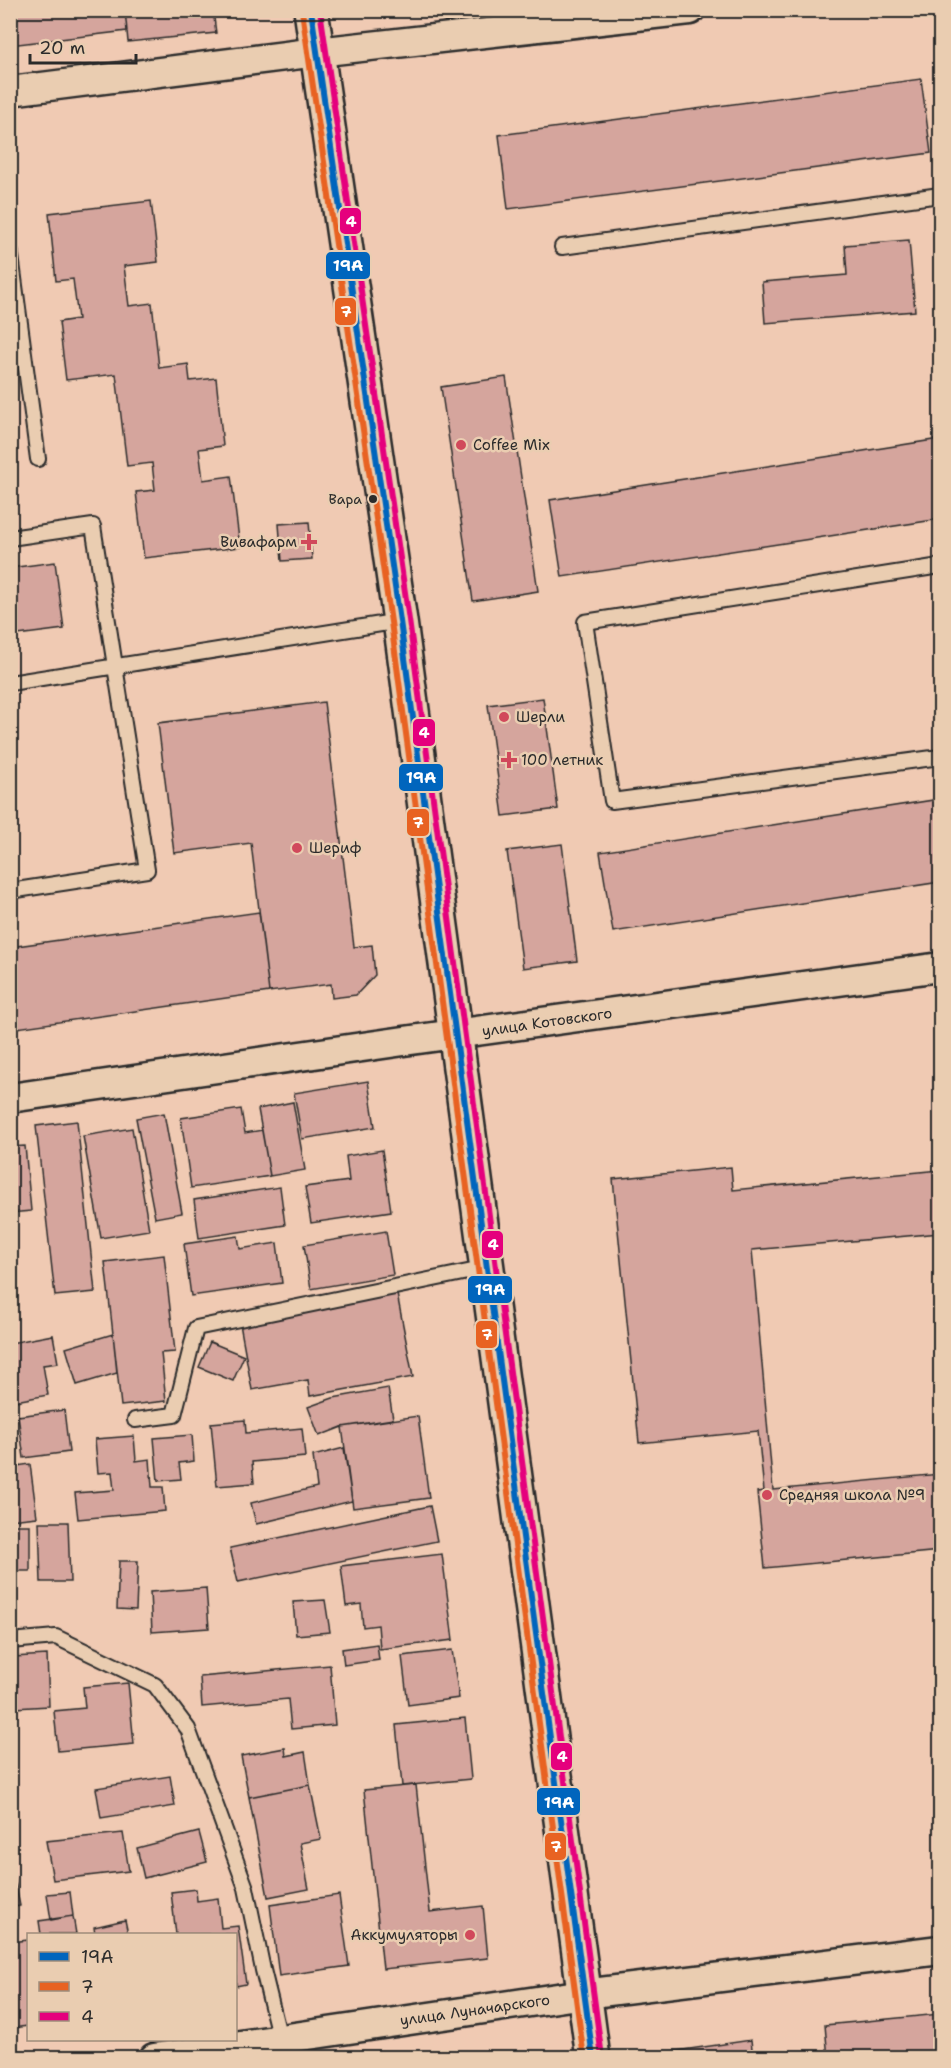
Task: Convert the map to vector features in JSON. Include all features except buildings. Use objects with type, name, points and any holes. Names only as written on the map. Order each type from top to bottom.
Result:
[{"type":"main road","points":[[311,10],[400,621],[593,2058]]},
{"type":"street","points":[[10,91],[317,52],[690,10]]},
{"type":"street","name":"улица Котовского","points":[[10,1098],[940,968]]},
{"type":"street","name":"улица Луначарского","points":[[154,2058],[584,1994],[940,1950]]},
{"type":"lane","points":[[562,247],[940,195]]},
{"type":"lane","points":[[10,248],[13,292],[38,459]]},
{"type":"lane","points":[[10,538],[93,526],[147,870],[10,891]]},
{"type":"lane","points":[[940,566],[585,622],[612,801],[940,757]]},
{"type":"lane","points":[[10,683],[400,621]]},
{"type":"lane","points":[[135,1420],[174,1416],[196,1328],[487,1268]]},
{"type":"lane","points":[[10,1641],[56,1637],[155,1685],[188,1729],[246,1888],[280,2040]]},
{"type":"transit line","name":"19А","points":[[311,10],[400,621],[593,2058]]},
{"type":"transit line","name":"4","points":[[320,10],[409,620],[602,2057]]},
{"type":"transit line","name":"7","points":[[302,11],[391,622],[584,2058]]},
{"type":"place","name":"Coffee Mix","points":[[461,445]]},
{"type":"place","name":"Вара","points":[[373,499]]},
{"type":"place","name":"Вивафарм","points":[[309,542]]},
{"type":"place","name":"Шерли","points":[[504,717]]},
{"type":"place","name":"100 летник","points":[[509,760]]},
{"type":"place","name":"Шериф","points":[[297,848]]},
{"type":"place","name":"Средняя школа №9","points":[[767,1495]]},
{"type":"place","name":"Аккумуляторы","points":[[470,1935]]}]
